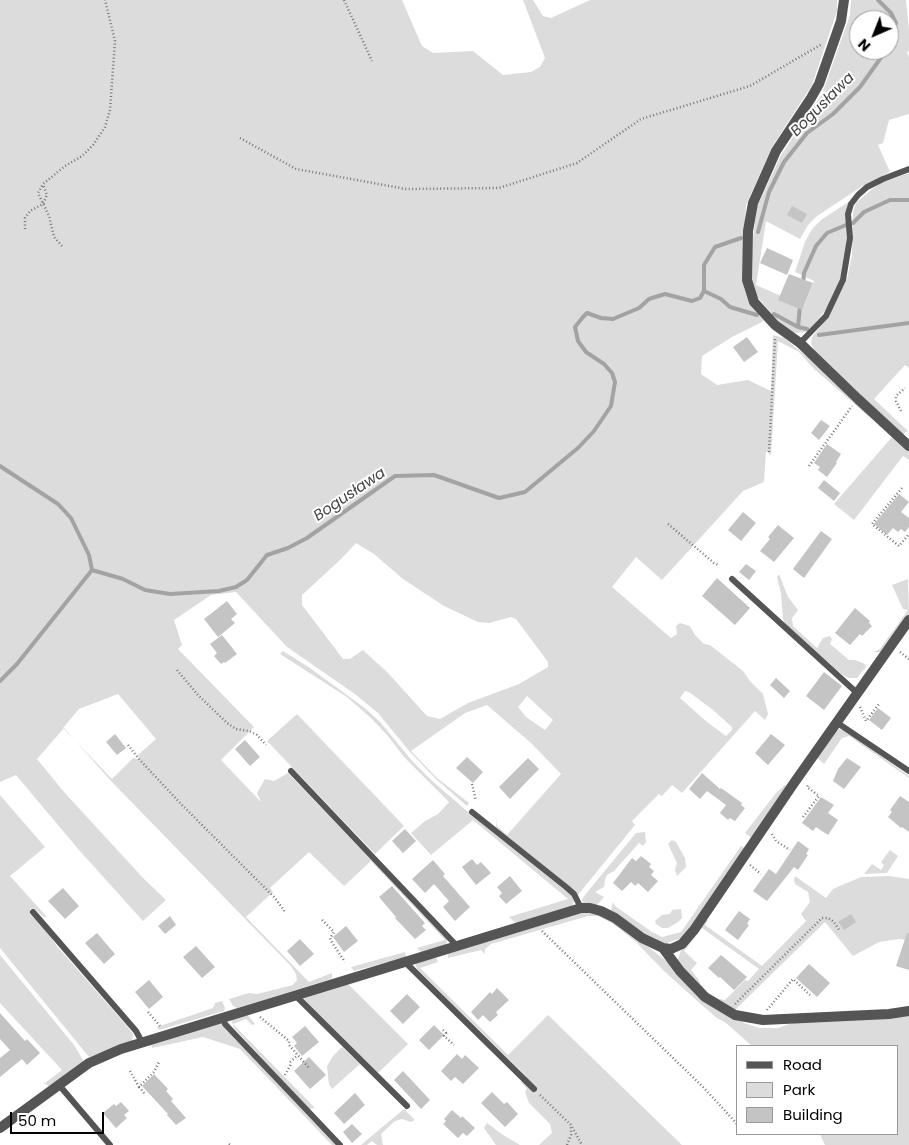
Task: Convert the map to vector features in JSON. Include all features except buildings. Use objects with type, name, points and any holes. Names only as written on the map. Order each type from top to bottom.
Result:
[{"type":"street","points":[[844,0],[841,21],[819,84],[812,98],[776,152],[764,175],[751,212],[748,231],[747,280],[754,302],[775,325],[800,343],[909,446]]},
{"type":"street","points":[[663,948],[672,948],[682,944],[694,930],[856,692],[909,620]]},
{"type":"street","points":[[0,1128],[89,1063],[121,1049],[580,908],[601,911],[615,918],[642,938],[663,948],[694,986],[710,1001],[727,1012],[763,1020],[889,1014],[909,1011]]},
{"type":"lane","points":[[800,343],[826,316],[843,280],[849,245],[848,214],[851,204],[858,194],[867,187],[909,169]]},
{"type":"lane","points":[[732,579],[856,692]]},
{"type":"lane","points":[[836,722],[909,771]]},
{"type":"lane","points":[[291,771],[457,946]]},
{"type":"lane","points":[[472,812],[574,894],[580,908]]},
{"type":"lane","points":[[34,912],[136,1031],[142,1042]]},
{"type":"lane","points":[[405,962],[534,1089]]},
{"type":"lane","points":[[295,996],[407,1106]]},
{"type":"lane","points":[[223,1018],[225,1024],[340,1145]]},
{"type":"lane","points":[[59,1085],[110,1145]]},
{"type":"path","points":[[62,246],[54,237],[49,216],[38,193],[43,184],[65,166],[82,156],[93,145],[105,127],[110,110],[114,41],[105,0]]},
{"type":"path","points":[[344,0],[372,61]]},
{"type":"path","points":[[240,138],[296,169],[406,189],[499,188],[577,164],[641,120],[750,86],[836,35]]},
{"type":"path","points":[[25,229],[25,218],[30,211],[43,204],[47,195],[43,184]]},
{"type":"path","points":[[769,452],[775,325]]},
{"type":"path","points":[[901,411],[896,401],[896,396],[905,388]]},
{"type":"path","points":[[810,466],[854,404]]},
{"type":"path","points":[[902,488],[872,524],[898,546],[909,534]]},
{"type":"path","points":[[668,524],[714,563],[718,564]]},
{"type":"path","points":[[899,651],[909,659]]},
{"type":"path","points":[[177,670],[198,695],[227,723],[257,735],[266,745]]},
{"type":"path","points":[[861,703],[860,707],[866,721],[879,704]]},
{"type":"path","points":[[128,745],[145,766],[274,897],[284,910],[284,913]]},
{"type":"path","points":[[472,784],[476,801]]},
{"type":"path","points":[[803,817],[819,796],[807,787],[809,784]]},
{"type":"path","points":[[771,833],[776,841],[790,850]]},
{"type":"path","points":[[749,864],[761,874]]},
{"type":"path","points":[[727,1012],[822,918],[828,918],[834,922],[839,930]]},
{"type":"path","points":[[322,920],[334,932],[330,941],[345,962]]},
{"type":"path","points":[[540,920],[541,930],[546,936],[704,1088],[736,1123]]},
{"type":"path","points":[[764,1012],[793,979],[810,995]]},
{"type":"path","points":[[148,1012],[160,1026]]},
{"type":"path","points":[[261,1018],[288,1041],[289,1045],[310,1069]]},
{"type":"path","points":[[443,1030],[446,1033],[444,1036],[454,1045]]},
{"type":"path","points":[[284,1077],[285,1071],[298,1055]]},
{"type":"path","points":[[139,1087],[154,1072],[159,1062]]},
{"type":"path","points":[[130,1071],[145,1094]]},
{"type":"path","points":[[534,1089],[571,1125],[582,1145]]},
{"type":"path","points":[[567,1145],[571,1135],[571,1125]]},
{"type":"green space","points":[[0,0],[402,0],[422,46],[433,53],[473,51],[503,75],[531,72],[540,67],[545,58],[523,0],[533,0],[543,16],[551,18],[590,0],[837,0],[837,11],[812,85],[772,147],[746,205],[743,253],[744,288],[750,304],[764,321],[732,337],[702,356],[701,374],[717,385],[748,380],[771,391],[773,335],[784,338],[816,364],[873,420],[813,368],[799,352],[778,341],[771,455],[766,451],[764,482],[743,491],[662,580],[636,557],[612,587],[671,638],[677,634],[676,626],[680,623],[690,626],[695,635],[704,644],[710,645],[743,671],[763,694],[768,714],[765,720],[755,711],[682,793],[672,785],[662,796],[659,794],[632,821],[635,825],[577,896],[496,827],[497,819],[497,826],[507,835],[561,774],[532,744],[487,705],[465,713],[411,751],[437,778],[469,803],[467,806],[436,779],[410,752],[378,713],[355,694],[287,647],[236,592],[211,595],[174,620],[182,645],[178,649],[254,727],[221,760],[261,802],[257,793],[265,779],[274,781],[288,773],[447,939],[446,945],[421,952],[417,948],[445,940],[371,861],[344,886],[309,852],[270,888],[273,892],[246,917],[309,982],[332,973],[332,977],[331,979],[237,1008],[233,1006],[229,999],[249,993],[257,994],[293,985],[297,980],[296,974],[291,966],[111,781],[76,742],[112,779],[133,758],[139,759],[138,755],[156,739],[118,694],[79,709],[37,759],[64,792],[144,879],[166,900],[143,921],[79,850],[16,775],[0,782]],"holes":[[[356,543],[374,554],[403,579],[444,606],[478,622],[489,623],[511,617],[516,619],[548,662],[548,667],[519,684],[468,703],[440,719],[427,716],[388,673],[363,650],[350,659],[343,659],[302,605],[302,595]],[[685,691],[689,692],[713,710],[732,727],[732,730],[726,736],[680,698]],[[527,696],[553,720],[545,730],[526,717],[518,707]]]},
{"type":"green space","points":[[851,0],[906,0],[909,30],[909,51],[907,52],[909,57],[909,114],[889,120],[883,143],[878,145],[890,172],[864,185],[817,216],[808,225],[800,239],[766,221],[756,285],[804,306],[814,281],[795,272],[805,242],[812,229],[821,220],[850,201],[847,206],[845,264],[838,286],[830,304],[807,332],[795,333],[784,328],[755,294],[750,277],[753,239],[757,207],[781,155],[822,94],[849,18],[849,60],[899,60],[899,10],[850,10]]},
{"type":"green space","points":[[909,173],[909,368],[905,365],[874,399],[908,431],[902,435],[816,354],[811,343],[812,337],[828,317],[847,279],[852,255],[853,211],[856,203],[883,182]]},
{"type":"green space","points":[[892,437],[909,451],[909,460],[903,456],[854,520],[834,504]]},
{"type":"green space","points":[[779,574],[788,597],[798,610],[792,618],[793,626],[817,648],[823,638],[830,636],[832,639],[830,644],[849,660],[865,664],[866,667],[857,678],[848,678],[843,675],[786,626],[783,619],[781,594],[777,577]]},
{"type":"green space","points":[[908,579],[909,614],[881,652],[874,652],[880,649],[908,610],[903,609],[892,585]]},
{"type":"green space","points":[[283,651],[310,668],[366,709],[381,723],[413,762],[431,780],[572,896],[574,901],[572,907],[516,923],[509,917],[568,899],[473,820],[431,855],[411,833],[425,821],[438,814],[449,802],[404,757],[371,718],[347,697],[280,654]]},
{"type":"green space","points":[[297,714],[404,826],[375,854],[267,741]]},
{"type":"green space","points":[[836,729],[844,730],[909,776],[909,778],[849,736],[842,738],[824,764],[816,757]]},
{"type":"green space","points":[[785,785],[752,838],[745,833],[776,793]]},
{"type":"green space","points":[[0,795],[45,847],[10,876],[47,917],[44,917],[34,908],[30,909],[30,914],[46,930],[56,945],[126,1025],[133,1034],[132,1041],[89,1057],[0,948]]},
{"type":"green space","points":[[645,832],[646,842],[643,846],[639,843],[614,871],[607,875],[604,887],[595,892],[604,897],[596,906],[583,903],[582,899],[636,833]]},
{"type":"green space","points":[[672,840],[676,842],[685,858],[686,867],[677,876],[675,870],[677,863],[668,844]]},
{"type":"green space","points":[[741,846],[746,849],[682,938],[662,943],[644,934],[611,910],[613,902],[615,906],[662,937],[681,932]]},
{"type":"green space","points":[[890,850],[898,856],[887,873],[864,874],[872,864],[881,870],[884,865],[881,862]]},
{"type":"green space","points":[[795,876],[826,898],[833,889],[861,877],[889,876],[909,879],[909,940],[898,939],[879,942],[853,956],[825,922],[734,1011],[714,1000],[714,993],[715,998],[725,1000],[759,969],[702,928],[684,951],[697,963],[691,970],[701,986],[706,985],[700,988],[680,965],[678,959],[681,950],[708,920],[705,925],[762,966],[806,921],[801,914],[810,902],[808,892],[795,884]]},
{"type":"green space","points":[[681,909],[682,918],[668,928],[662,928],[656,924],[655,921],[662,915],[670,914],[672,910]]},
{"type":"green space","points":[[583,912],[593,912],[613,921],[744,1023],[759,1028],[778,1028],[795,1022],[909,1013],[909,1145],[825,1145],[820,1135],[899,1135],[899,1045],[751,1045],[664,971],[635,941],[612,923],[598,916],[588,916],[491,944],[485,949],[485,954],[481,950],[448,958],[448,954]]},
{"type":"green space","points":[[405,952],[406,957],[354,971],[351,967]]},
{"type":"green space","points":[[0,955],[74,1045],[83,1060],[83,1063],[50,1087],[42,1082],[45,1083],[62,1070],[0,1003]]},
{"type":"green space","points":[[436,957],[438,962],[420,968],[508,1055],[548,1015],[682,1145],[539,1145],[552,1133],[550,1124],[529,1103],[525,1092],[527,1089],[521,1082],[527,1080],[526,1076],[417,969],[415,962]]},
{"type":"green space","points":[[348,984],[408,1044],[378,1073],[305,1002],[304,997]]},
{"type":"green space","points":[[222,1001],[225,1008],[224,1011],[159,1030],[157,1027],[213,1008],[215,1003]]},
{"type":"green space","points":[[247,1014],[255,1024],[252,1025],[246,1019],[233,1024],[315,1108],[309,1109],[234,1028],[231,1019]]},
{"type":"green space","points":[[221,1023],[336,1145],[332,1145],[240,1049],[203,1037],[152,1048],[151,1044]]},
{"type":"green space","points":[[342,1047],[360,1064],[332,1089],[329,1084],[327,1066]]},
{"type":"green space","points":[[404,1109],[415,1120],[411,1122],[402,1119],[395,1121],[381,1134],[383,1145],[377,1145],[372,1141],[367,1145],[361,1145]]},
{"type":"green space","points":[[487,1123],[520,1145],[496,1145],[484,1128]]},
{"type":"waterway","name":"Bogusława","points":[[878,0],[888,10]]},
{"type":"waterway","name":"Bogusława","points":[[758,232],[769,192],[784,162],[807,133],[833,114],[860,87],[879,60]]},
{"type":"waterway","points":[[853,223],[864,212],[890,200],[909,200]]},
{"type":"waterway","points":[[803,284],[804,273],[816,246],[827,233],[846,225]]},
{"type":"waterway","name":"Bogusława","points":[[0,681],[17,664],[92,570],[123,579],[145,590],[170,594],[219,591],[236,587],[247,580],[267,555],[288,548],[307,538],[395,476],[434,475],[499,498],[525,492],[578,448],[594,431],[611,406],[615,382],[612,373],[604,364],[586,352],[578,341],[575,327],[583,317],[587,313],[601,318],[613,319],[639,308],[649,299],[665,294],[692,301],[700,298],[704,291],[704,265],[715,247],[741,238]]},
{"type":"waterway","points":[[704,291],[721,299],[730,307],[757,315]]},
{"type":"waterway","points":[[798,327],[800,306]]},
{"type":"waterway","points":[[774,314],[798,327],[807,329]]},
{"type":"waterway","points":[[819,335],[909,323]]},
{"type":"waterway","points":[[0,466],[58,504],[71,518],[89,555],[92,570]]}]
